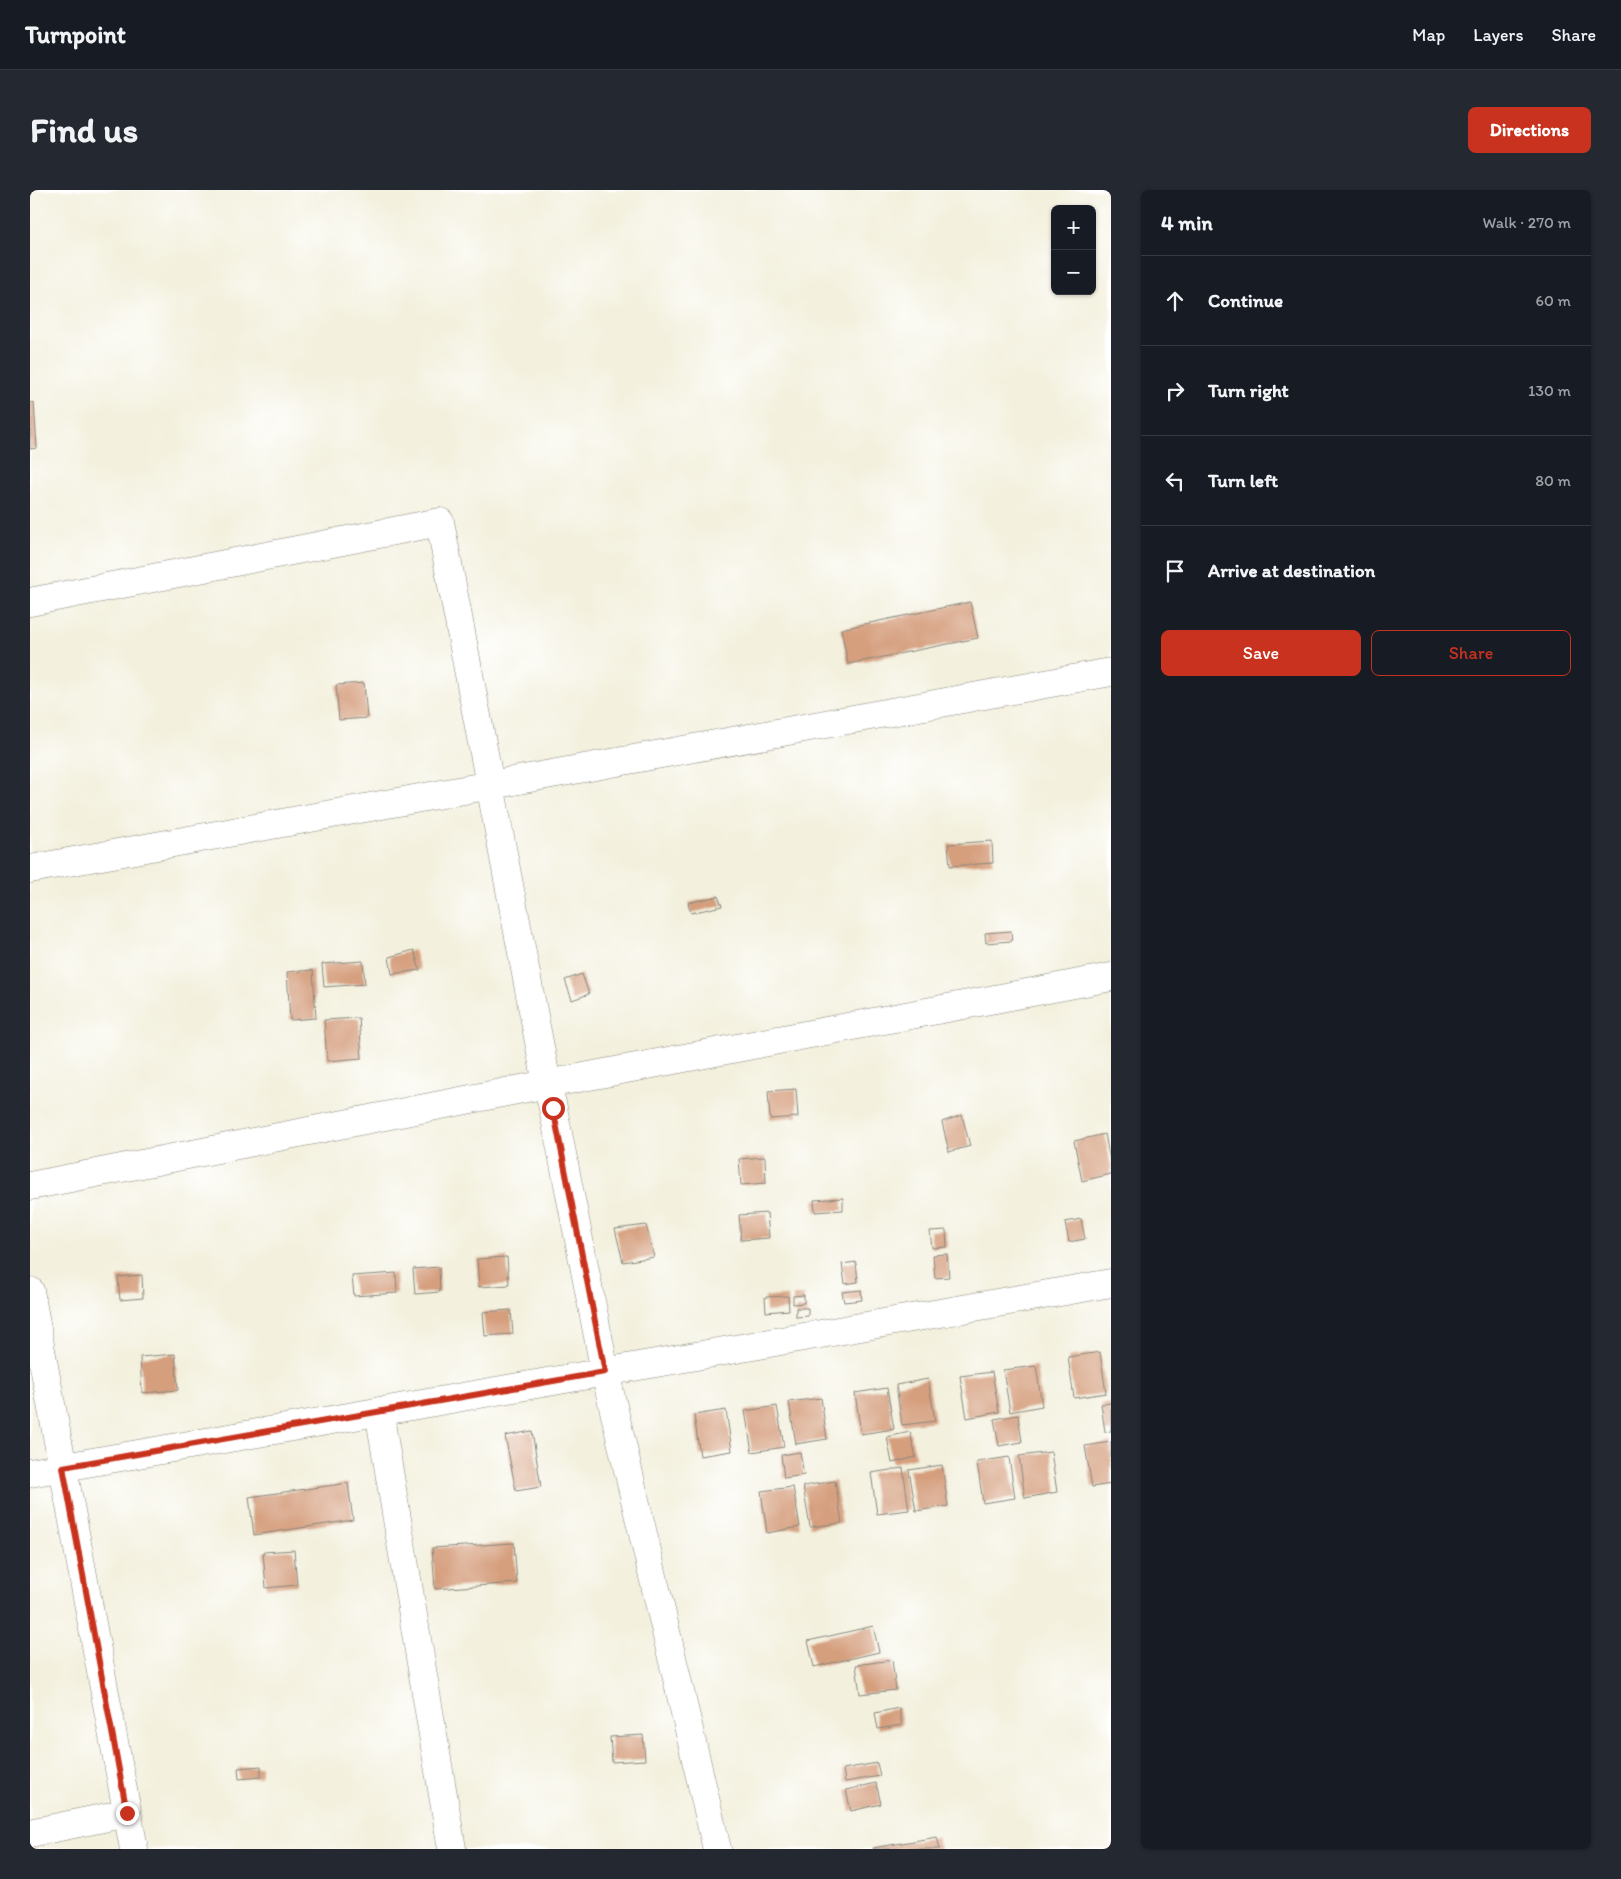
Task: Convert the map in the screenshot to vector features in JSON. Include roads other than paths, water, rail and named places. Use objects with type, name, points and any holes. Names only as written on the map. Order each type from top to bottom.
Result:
[{"type":"street","points":[[30,602],[440,522],[547,1084],[605,1372],[717,1849]]},
{"type":"street","points":[[30,869],[1111,672]]},
{"type":"street","points":[[30,1186],[547,1084],[1111,976]]},
{"type":"street","points":[[30,1473],[1111,1283]]},
{"type":"street","points":[[30,1291],[134,1849]]},
{"type":"street","points":[[379,1412],[452,1849]]},
{"type":"street","points":[[30,1833],[127,1813]]}]
